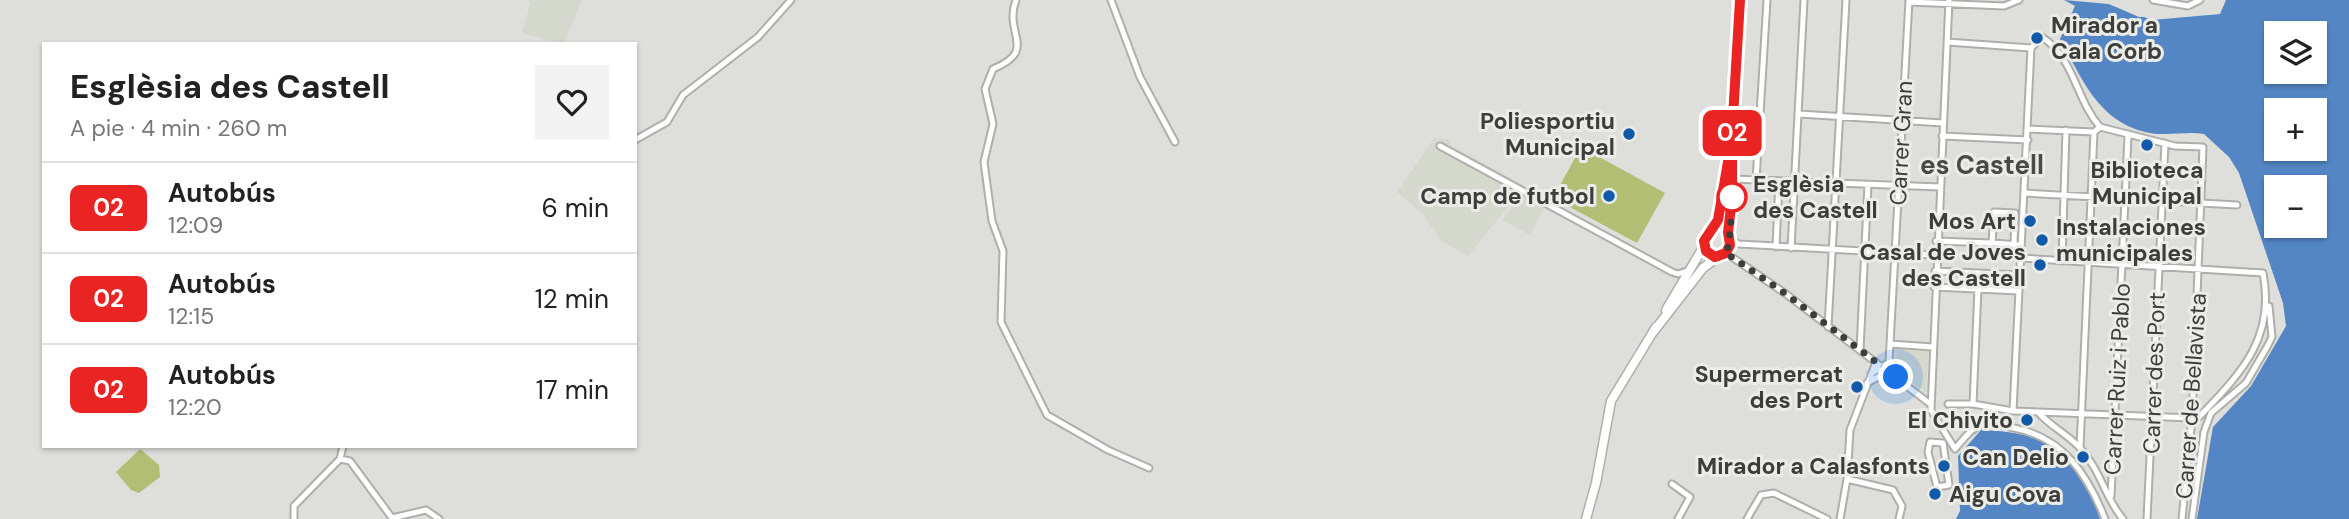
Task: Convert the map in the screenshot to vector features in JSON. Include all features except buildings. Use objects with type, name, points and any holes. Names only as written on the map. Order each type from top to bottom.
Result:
[{"type":"main road","points":[[1654,331],[1715,257],[1726,253],[1740,0]]},
{"type":"main road","points":[[1586,519],[1596,484],[1611,401],[1704,246],[1705,238],[1714,228],[1724,197],[1732,134]]},
{"type":"main road","points":[[1714,228],[1729,236]]},
{"type":"main road","points":[[1704,246],[1708,254],[1715,257]]},
{"type":"street","points":[[637,140],[667,122],[683,95],[758,37],[791,0]]},
{"type":"street","points":[[1016,0],[1012,23],[1018,43],[1017,54],[1011,61],[993,69],[985,89],[993,124],[984,162],[992,221],[1003,251],[1001,323],[1047,415],[1108,450],[1149,468]]},
{"type":"street","points":[[1111,0],[1140,77],[1175,142]]},
{"type":"street","points":[[1756,180],[1767,0]]},
{"type":"street","points":[[1791,248],[1804,0]]},
{"type":"street","points":[[1828,327],[1846,0]]},
{"type":"street","points":[[1909,1],[2004,6],[2018,0]]},
{"type":"street","points":[[2153,0],[2188,6],[2200,0]]},
{"type":"street","name":"Carrer Gran","points":[[1886,369],[1889,362],[1896,253],[1909,1]]},
{"type":"street","points":[[1949,2],[1936,241],[1931,410],[1955,449],[1974,426],[1983,423],[2043,436],[2065,451],[2073,461],[2105,519]]},
{"type":"street","points":[[2013,411],[2031,48],[2042,37],[2057,47],[2071,68],[2097,129],[2091,197],[2080,448]]},
{"type":"street","points":[[1947,42],[2031,48]]},
{"type":"street","points":[[1799,114],[1943,123]]},
{"type":"street","points":[[2028,129],[2097,129],[2165,143]]},
{"type":"street","points":[[2062,261],[2066,130]]},
{"type":"street","points":[[1942,136],[2028,140]]},
{"type":"street","name":"Carrer Ruiz i Pablo","points":[[2111,496],[2129,136]]},
{"type":"street","name":"Carrer de Bellavista","points":[[2165,143],[2203,148],[2195,418],[2182,519]]},
{"type":"street","name":"Carrer des Port","points":[[2147,519],[2165,143]]},
{"type":"street","points":[[1440,146],[1672,272],[1684,274],[1692,266]]},
{"type":"street","points":[[1732,179],[1940,187]]},
{"type":"street","points":[[1776,247],[1779,181]]},
{"type":"street","points":[[1860,351],[1868,184]]},
{"type":"street","points":[[2025,193],[2237,205]]},
{"type":"street","points":[[1992,243],[1994,212],[2015,213],[2014,244]]},
{"type":"street","points":[[1729,236],[1739,244],[1936,255]]},
{"type":"street","points":[[1936,241],[2021,245]]},
{"type":"street","points":[[1726,253],[1930,403]]},
{"type":"street","points":[[2021,258],[2263,273],[2272,337],[2246,383],[2211,413],[2204,432],[2192,519]]},
{"type":"street","points":[[1935,271],[2020,275]]},
{"type":"street","points":[[1934,287],[2019,291]]},
{"type":"street","points":[[1973,404],[1978,288]]},
{"type":"street","points":[[1948,404],[1973,404],[2013,411],[2195,418],[2242,371],[2263,331],[2268,297]]},
{"type":"street","points":[[1890,344],[1933,347]]},
{"type":"street","points":[[1840,519],[1847,479],[1850,429],[1876,362]]},
{"type":"street","points":[[1871,374],[1886,369]]},
{"type":"street","points":[[1867,383],[1886,369]]},
{"type":"street","points":[[2039,412],[2080,448],[2111,496],[2113,509],[2123,519]]},
{"type":"street","points":[[1930,442],[1943,443],[1949,485],[1937,487],[1927,452],[1930,442]]},
{"type":"street","points":[[294,519],[294,506],[340,459],[343,448]]},
{"type":"street","points":[[340,459],[350,461],[392,518],[426,510],[439,519]]},
{"type":"street","points":[[1847,479],[1893,490],[1902,506],[1899,519]]},
{"type":"street","points":[[1672,484],[1690,497],[1678,519]]},
{"type":"street","points":[[1747,519],[1761,495],[1774,493],[1827,519]]},
{"type":"shaded area","points":[[528,0],[582,0],[565,42],[522,33],[530,4]]},
{"type":"shaded area","points":[[1434,138],[1448,139],[1452,146],[1525,186],[1468,256],[1440,240],[1423,214],[1397,192]]},
{"type":"shaded area","points":[[1523,194],[1545,206],[1530,235],[1502,220]]},
{"type":"shaded area","points":[[1897,347],[1929,349],[1926,393],[1896,369]]},
{"type":"green space","name":"Camp de futbol","points":[[1581,147],[1665,193],[1637,243],[1553,198]]},
{"type":"green space","points":[[140,449],[159,465],[160,477],[139,493],[131,490],[116,472]]},
{"type":"water","points":[[2064,0],[2109,4],[2139,17],[2220,14],[2226,0],[2349,0],[2349,519],[2197,519],[2213,427],[2251,386],[2286,326],[2283,303],[2239,173],[2229,157],[2204,134],[2145,132],[2115,118],[2093,96],[2060,39],[2075,6]]},
{"type":"water","points":[[1981,430],[2025,435],[2058,450],[2081,478],[2100,519],[1956,519],[1960,511],[1958,456]]},
{"type":"pier","points":[[2087,0],[2110,0],[2152,16],[2211,11],[2220,14],[2152,20],[2109,4]]},
{"type":"bus line","name":"02","points":[[1729,156],[1718,220],[1704,241],[1708,254],[1715,257],[1723,256],[1730,245],[1728,232],[1732,199],[1732,134],[1740,0]]},
{"type":"place","name":"Mirador a Cala Corb","points":[[2037,38]]},
{"type":"place","name":"Poliesportiu Municipal","points":[[1629,134]]},
{"type":"place","name":"Biblioteca Municipal","points":[[2147,145]]},
{"type":"place","name":"Camp de futbol","points":[[1609,196]]},
{"type":"place","name":"Esglèsia des Castell","points":[[1732,197]]},
{"type":"place","name":"Mos Art","points":[[2030,221]]},
{"type":"place","name":"Instalaciones municipales","points":[[2042,240]]},
{"type":"place","name":"Casal de Joves des Castell","points":[[2040,265]]},
{"type":"place","name":"Supermercat des Port","points":[[1857,387]]},
{"type":"place","name":"El Chivito","points":[[2027,420]]},
{"type":"place","name":"Can Delio","points":[[2083,457]]},
{"type":"place","name":"Mirador a Calasfonts","points":[[1944,466]]},
{"type":"place","name":"Aigu Cova","points":[[1935,494]]},
{"type":"district","name":"es Castell","points":[[1982,165]]},
{"type":"route","points":[[1732,197],[1728,232],[1730,245],[1726,253],[1786,294],[1896,377]]}]
